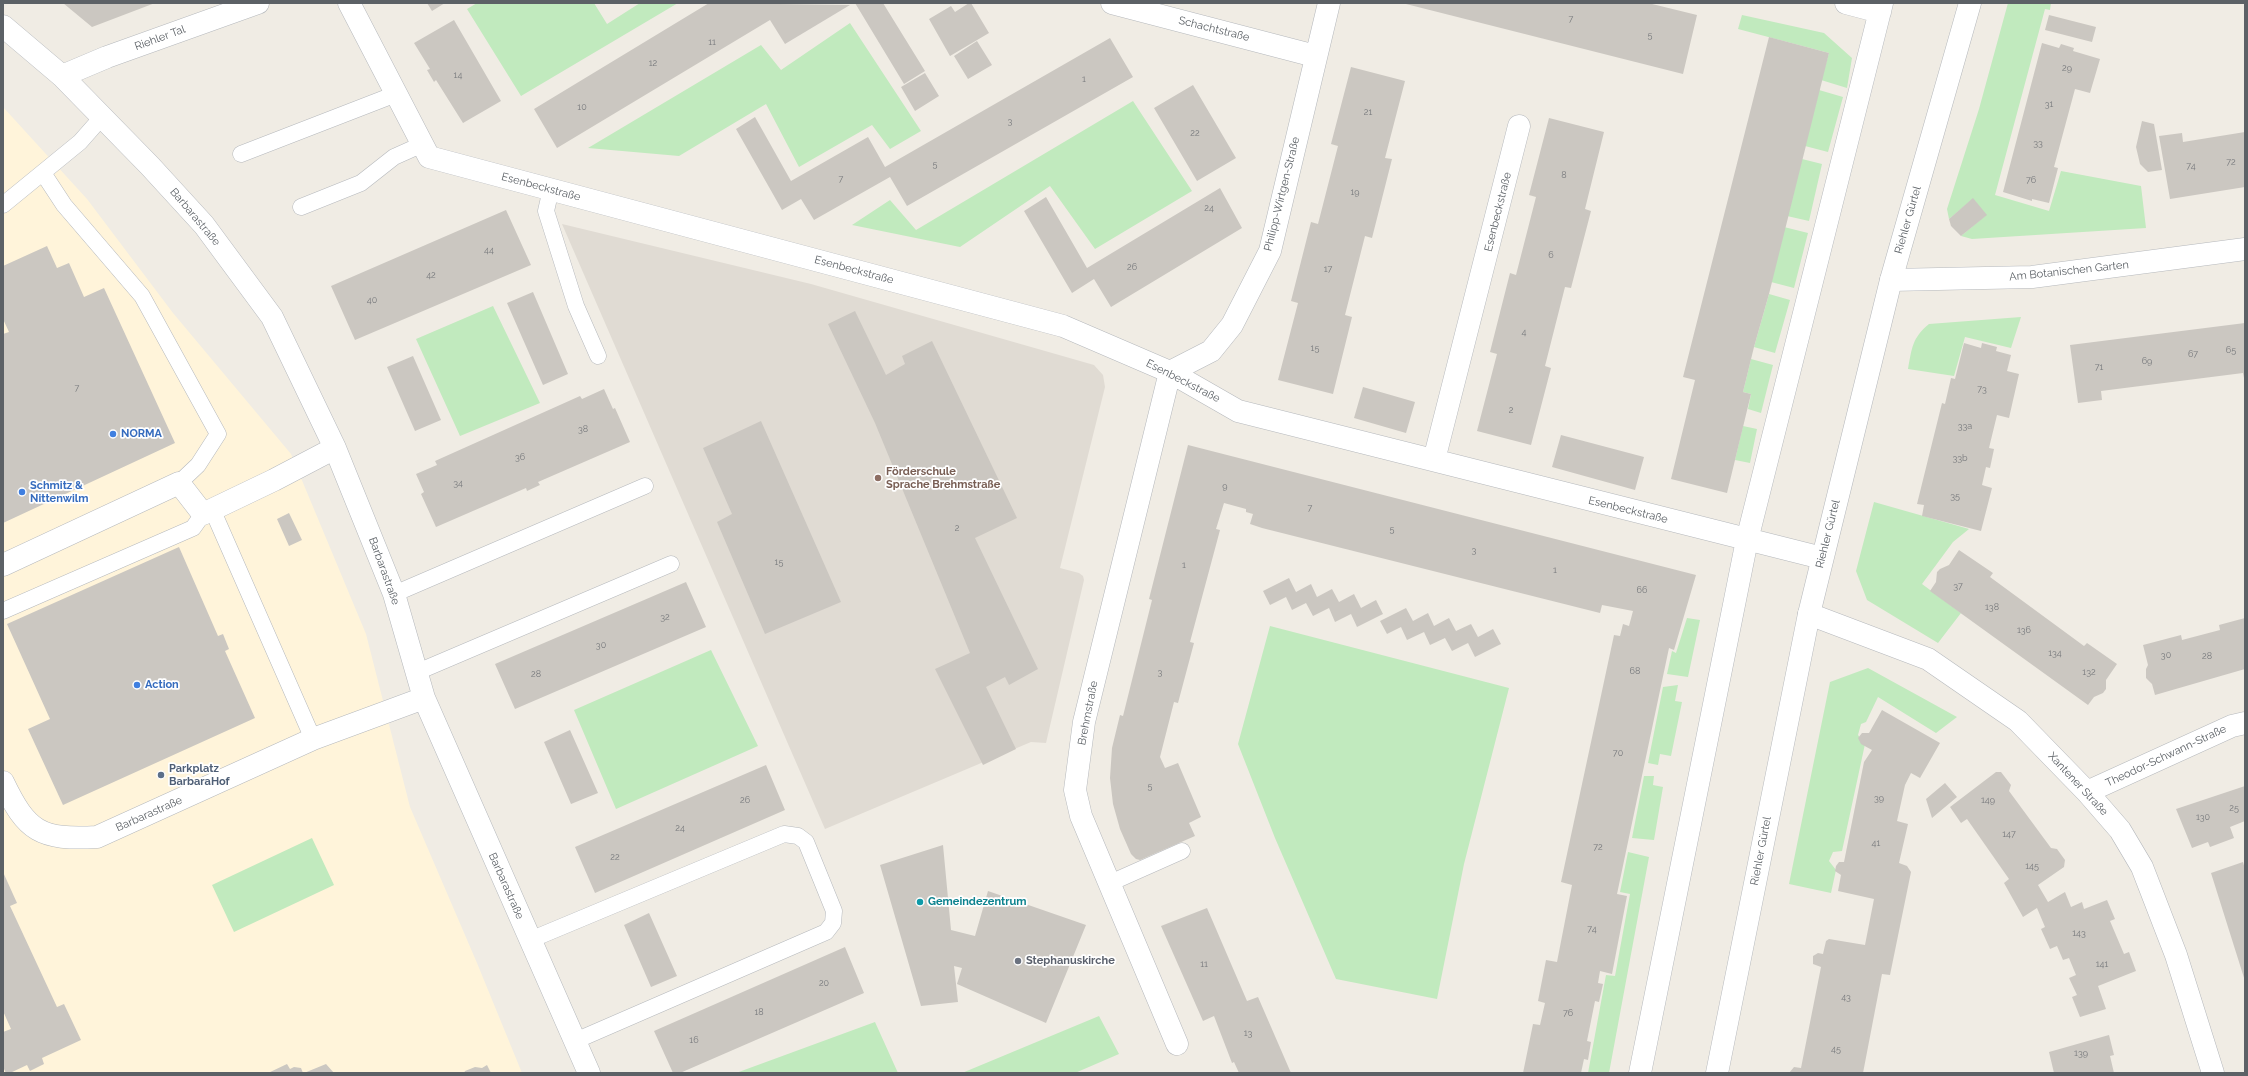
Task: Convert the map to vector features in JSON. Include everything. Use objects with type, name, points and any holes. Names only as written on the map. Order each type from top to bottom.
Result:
[{"type":"street","name":"Riehler Tal","points":[[62,76],[107,57],[258,3]]},
{"type":"street","name":"Esenbeckstraße","points":[[349,3],[429,157],[1063,326],[1170,372],[1238,411],[1822,558]]},
{"type":"street","name":"Schachtstraße","points":[[1112,3],[1315,56]]},
{"type":"street","name":"Philipp-Wirtgen-Straße","points":[[1170,372],[1211,350],[1232,325],[1270,251],[1315,56],[1329,3]]},
{"type":"street","points":[[1640,1073],[1747,540],[1881,7],[1846,3]]},
{"type":"street","name":"Riehler Gürtel","points":[[1717,1073],[1809,614],[1822,558],[1891,280],[1970,3]]},
{"type":"street","name":"Barbarastraße","points":[[3,26],[62,76],[204,225],[272,318],[335,448],[394,594],[415,673],[424,698],[589,1073]]},
{"type":"street","name":"Esenbeckstraße","points":[[1434,460],[1519,126]]},
{"type":"street","name":"Am Botanischen Garten","points":[[1891,280],[2032,277],[2245,249]]},
{"type":"street","name":"Brehmstraße","points":[[1170,372],[1084,722],[1075,790],[1081,816],[1177,1044]]},
{"type":"street","points":[[3,565],[179,483],[208,511],[274,480],[335,448]]},
{"type":"street","name":"Xantener Straße","points":[[1809,614],[1928,659],[2018,721],[2087,792],[2120,830],[2142,867],[2174,948],[2213,1073]]},
{"type":"street","name":"Barbarastraße","points":[[3,782],[16,809],[27,823],[40,832],[71,839],[97,837],[313,739],[424,698]]},
{"type":"street","name":"Theodor-Schwann-Straße","points":[[2087,792],[2232,726],[2245,723]]},
{"type":"lane","points":[[241,154],[396,94]]},
{"type":"lane","points":[[3,205],[80,142],[102,117]]},
{"type":"lane","points":[[301,207],[361,183],[394,157],[423,144]]},
{"type":"lane","points":[[43,173],[64,205],[142,296],[218,434],[198,465],[179,483]]},
{"type":"lane","points":[[551,189],[546,211],[576,306],[598,356]]},
{"type":"lane","points":[[394,594],[645,486]]},
{"type":"lane","points":[[3,611],[193,528],[208,511],[313,739]]},
{"type":"lane","points":[[415,673],[671,564]]},
{"type":"lane","points":[[530,940],[784,834],[798,836],[806,842],[834,911],[833,923],[826,932],[575,1041]]},
{"type":"lane","points":[[1110,883],[1182,851]]},
{"type":"shaded area","points":[[3,107],[87,199],[173,313],[291,454],[366,634],[410,807],[477,963],[522,1073],[3,1073]]},
{"type":"shaded area","name":"Förderschule Sprache Brehmstraße","points":[[562,224],[811,284],[1094,365],[1103,375],[1105,387],[1060,568],[1079,573],[1083,576],[1084,580],[1046,743],[1031,742],[825,829]]},
{"type":"green space","points":[[477,3],[594,3],[607,24],[640,3],[678,3],[521,96],[467,9]]},
{"type":"green space","points":[[2008,3],[2051,3],[2050,10],[2045,9],[1995,195],[2049,211],[2061,171],[2141,186],[2146,228],[1972,239],[1961,236],[1986,215],[1973,199],[1949,219],[1947,209],[1979,109]]},
{"type":"green space","points":[[1742,15],[1824,33],[1852,58],[1847,88],[1821,80],[1829,53],[1738,29]]},
{"type":"green space","points":[[850,23],[921,131],[890,149],[872,125],[799,167],[766,104],[679,156],[588,148],[761,45],[781,70]]},
{"type":"green space","points":[[1819,90],[1843,97],[1828,152],[1805,146]]},
{"type":"green space","points":[[1133,101],[1192,191],[1095,249],[1050,186],[960,247],[852,225],[890,200],[916,230]]},
{"type":"green space","points":[[1802,159],[1822,164],[1809,221],[1787,216]]},
{"type":"green space","points":[[1784,227],[1808,233],[1794,288],[1771,282]]},
{"type":"green space","points":[[1769,294],[1790,300],[1775,353],[1754,347]]},
{"type":"green space","points":[[493,306],[540,403],[460,436],[416,339]]},
{"type":"green space","points":[[2021,317],[2011,348],[1965,337],[1954,376],[1908,369],[1912,349],[1916,339],[1923,329],[1929,324]]},
{"type":"green space","points":[[1751,359],[1773,365],[1761,413],[1748,409],[1751,394],[1743,392]]},
{"type":"green space","points":[[1743,426],[1757,429],[1750,463],[1735,460]]},
{"type":"green space","points":[[1874,502],[1969,529],[1953,542],[1922,584],[1961,613],[1938,643],[1867,600],[1856,571]]},
{"type":"green space","points":[[1687,618],[1700,620],[1688,677],[1667,674],[1672,651],[1676,653]]},
{"type":"green space","points":[[1270,626],[1509,688],[1464,864],[1437,999],[1336,979],[1275,838],[1238,744]]},
{"type":"green space","points":[[711,650],[758,746],[616,809],[574,710]]},
{"type":"green space","points":[[1868,668],[1957,717],[1936,733],[1878,697],[1866,722],[1861,724],[1858,735],[1865,744],[1842,851],[1833,852],[1829,861],[1836,870],[1831,893],[1789,884],[1830,682]]},
{"type":"green space","points":[[1678,685],[1675,701],[1682,702],[1671,756],[1660,754],[1658,765],[1648,763],[1663,687]]},
{"type":"green space","points":[[1644,776],[1654,776],[1653,785],[1663,787],[1654,840],[1632,838]]},
{"type":"green space","points":[[312,838],[334,885],[234,932],[212,885]]},
{"type":"green space","points":[[1628,852],[1649,857],[1609,1073],[1588,1073],[1606,975],[1615,976],[1630,894],[1620,892]]},
{"type":"green space","points":[[1099,1016],[1119,1054],[1075,1073],[962,1073]]},
{"type":"green space","points":[[875,1022],[898,1073],[736,1073]]},
{"type":"building","points":[[63,3],[155,3],[92,27]]},
{"type":"building","points":[[427,3],[445,3],[432,11]]},
{"type":"building","points":[[709,3],[850,5],[785,44],[770,20],[557,148],[534,109]]},
{"type":"building","points":[[855,3],[883,3],[925,71],[904,84]]},
{"type":"building","points":[[971,3],[989,33],[950,56],[929,19],[951,6],[955,12]]},
{"type":"building","points":[[1402,3],[1648,3],[1697,15],[1683,74]]},
{"type":"building","points":[[2049,15],[2096,27],[2092,42],[2045,30]]},
{"type":"building","points":[[454,20],[501,101],[463,123],[436,80],[434,82],[427,70],[430,69],[414,43]]},
{"type":"building","points":[[1769,37],[1829,53],[1743,392],[1751,394],[1727,493],[1671,479],[1695,380],[1683,377]]},
{"type":"building","points":[[1110,38],[1133,77],[907,206],[890,177],[814,220],[801,199],[782,210],[736,129],[755,117],[791,181],[868,137],[885,167]]},
{"type":"building","points":[[977,41],[992,65],[968,79],[954,56]]},
{"type":"building","points":[[2042,43],[2059,48],[2061,44],[2074,48],[2073,51],[2100,59],[2090,93],[2075,89],[2054,167],[2058,168],[2049,203],[2032,199],[2032,201],[2003,192]]},
{"type":"building","points":[[1351,67],[1405,81],[1385,158],[1392,159],[1372,238],[1365,236],[1345,315],[1352,317],[1333,394],[1278,380],[1298,303],[1291,301],[1311,222],[1318,224],[1338,146],[1331,144]]},
{"type":"building","points":[[925,73],[939,96],[915,111],[901,87]]},
{"type":"building","points":[[1193,85],[1236,158],[1197,181],[1154,108]]},
{"type":"building","points":[[1549,118],[1604,132],[1585,209],[1591,211],[1571,288],[1565,287],[1545,366],[1551,368],[1531,445],[1477,431],[1497,354],[1490,352],[1510,273],[1516,275],[1536,197],[1529,195]]},
{"type":"building","points":[[2142,121],[2154,124],[2162,170],[2148,172],[2140,164],[2136,147]]},
{"type":"building","points":[[2245,132],[2245,187],[2170,199],[2159,136],[2182,133],[2183,142]]},
{"type":"building","points":[[1220,188],[1242,228],[1111,307],[1094,279],[1072,293],[1024,211],[1046,197],[1087,268]]},
{"type":"building","points":[[1973,198],[1987,215],[1961,236],[1951,226],[1949,219]]},
{"type":"building","points":[[506,210],[531,265],[355,340],[331,286]]},
{"type":"building","points":[[47,246],[57,268],[69,263],[84,297],[104,288],[175,443],[3,523],[3,334],[9,332],[3,319],[3,266]]},
{"type":"building","points":[[533,292],[568,374],[543,385],[507,303]]},
{"type":"building","points":[[855,311],[886,375],[905,364],[902,356],[932,341],[1017,518],[975,538],[1038,669],[1009,685],[1005,677],[986,687],[1016,749],[983,765],[935,669],[970,653],[875,423],[828,324]]},
{"type":"building","points":[[2245,323],[2245,383],[2243,373],[2101,391],[2102,400],[2078,403],[2070,345]]},
{"type":"building","points":[[1964,343],[1981,348],[1982,343],[1997,347],[1996,351],[2011,355],[2007,371],[2019,374],[2009,418],[1997,415],[1989,448],[1994,449],[1990,468],[1986,467],[1982,485],[1992,488],[1981,531],[1922,516],[1924,505],[1917,504],[1942,403],[1945,404],[1951,378],[1955,379]]},
{"type":"building","points":[[413,356],[441,420],[415,431],[387,367]]},
{"type":"building","points":[[1363,387],[1415,402],[1406,433],[1354,418]]},
{"type":"building","points":[[604,389],[613,409],[615,408],[630,442],[538,482],[540,485],[527,491],[526,488],[436,527],[421,494],[424,492],[416,474],[437,465],[435,461],[580,396],[582,399]]},
{"type":"building","points":[[761,421],[841,602],[765,634],[717,522],[732,514],[703,448]]},
{"type":"building","points":[[1561,435],[1644,457],[1635,490],[1552,467]]},
{"type":"building","points":[[1188,445],[1696,575],[1674,650],[1669,648],[1617,894],[1627,896],[1612,974],[1600,971],[1598,983],[1603,984],[1599,1002],[1595,1001],[1587,1041],[1591,1042],[1588,1060],[1584,1059],[1581,1073],[1523,1073],[1533,1024],[1540,1025],[1545,1003],[1538,1001],[1546,960],[1557,962],[1572,885],[1561,882],[1614,635],[1620,636],[1623,624],[1629,626],[1633,611],[1602,605],[1600,613],[1262,528],[1250,524],[1253,514],[1246,512],[1246,509],[1224,503],[1216,529],[1220,530],[1190,642],[1194,643],[1178,703],[1174,702],[1160,757],[1165,768],[1178,763],[1201,817],[1189,823],[1195,836],[1140,860],[1136,859],[1131,854],[1120,829],[1113,804],[1110,778],[1112,748],[1120,715],[1123,716],[1152,600],[1149,599]]},
{"type":"building","points":[[289,513],[302,540],[289,546],[277,519]]},
{"type":"building","name":"Action","points":[[179,547],[218,636],[223,634],[229,649],[225,651],[255,718],[63,805],[28,729],[50,719],[7,624]]},
{"type":"building","points":[[1959,550],[1993,573],[1990,577],[2084,646],[2087,643],[2117,664],[2106,680],[2106,689],[2103,693],[2094,697],[2088,705],[1930,591],[1936,582],[1937,572],[1949,565]]},
{"type":"building","points":[[1289,578],[1296,592],[1311,584],[1317,597],[1332,589],[1339,602],[1354,594],[1361,608],[1376,600],[1383,614],[1357,627],[1351,614],[1335,622],[1329,608],[1313,616],[1306,603],[1292,610],[1286,597],[1270,605],[1263,591]]},
{"type":"building","points":[[686,582],[706,627],[515,709],[495,664]]},
{"type":"building","points":[[1406,608],[1413,621],[1428,613],[1434,626],[1449,618],[1456,631],[1471,624],[1478,637],[1493,629],[1501,644],[1475,657],[1468,643],[1452,651],[1445,638],[1430,645],[1424,632],[1407,640],[1401,627],[1387,634],[1380,621]]},
{"type":"building","points":[[2245,618],[2245,669],[2155,695],[2152,684],[2146,678],[2146,669],[2148,665],[2143,645],[2181,635],[2182,640],[2220,630],[2219,625]]},
{"type":"building","points":[[1882,710],[1940,743],[1920,778],[1911,773],[1905,785],[1897,821],[1908,824],[1899,863],[1907,866],[1911,872],[1890,975],[1882,974],[1863,1073],[1789,1073],[1794,1067],[1801,1068],[1821,967],[1813,964],[1813,956],[1818,953],[1823,954],[1826,941],[1829,939],[1865,945],[1874,899],[1838,891],[1841,875],[1835,871],[1839,862],[1844,862],[1864,762],[1872,750],[1861,744],[1858,738],[1862,733],[1869,733]]},
{"type":"building","points":[[570,730],[598,793],[571,804],[544,742]]},
{"type":"building","points":[[766,765],[785,810],[595,893],[575,847]]},
{"type":"building","points":[[1996,772],[2001,772],[2011,785],[2009,791],[2051,848],[2057,849],[2065,860],[2064,867],[2038,885],[2048,902],[2065,892],[2071,907],[2082,902],[2084,909],[2107,900],[2115,919],[2110,921],[2124,954],[2129,952],[2136,971],[2098,986],[2106,1009],[2080,1017],[2072,997],[2077,995],[2069,978],[2076,975],[2069,958],[2063,960],[2057,946],[2050,949],[2041,929],[2045,927],[2037,908],[2023,917],[2004,883],[2009,879],[1967,819],[1961,823],[1950,807]]},
{"type":"building","points":[[1945,783],[1957,797],[1932,818],[1926,799]]},
{"type":"building","points":[[2245,786],[2245,821],[2230,827],[2234,838],[2210,847],[2208,842],[2192,848],[2176,809]]},
{"type":"building","points":[[943,845],[951,930],[975,936],[988,891],[1086,925],[1046,1023],[957,984],[962,968],[954,966],[958,1002],[921,1006],[880,865]]},
{"type":"building","points":[[2243,862],[2245,869],[2245,981],[2211,873]]},
{"type":"building","points":[[3,872],[17,903],[10,906],[57,1007],[64,1004],[81,1040],[42,1058],[44,1064],[30,1071],[27,1065],[10,1073],[6,1073],[3,1067],[3,1032],[11,1029],[3,1011]]},
{"type":"building","points":[[1207,908],[1247,1001],[1258,997],[1291,1073],[1239,1073],[1234,1062],[1232,1063],[1214,1016],[1203,1021],[1161,926]]},
{"type":"building","points":[[649,913],[677,976],[651,987],[624,925]]},
{"type":"building","points":[[845,947],[864,993],[680,1073],[673,1073],[654,1031]]},
{"type":"building","points":[[2109,1035],[2114,1055],[2110,1056],[2114,1073],[2054,1073],[2049,1052]]},
{"type":"building","points":[[287,1064],[290,1069],[294,1067],[301,1068],[303,1073],[268,1073]]},
{"type":"building","points":[[326,1064],[334,1073],[304,1073]]},
{"type":"building","points":[[487,1065],[491,1073],[464,1073],[465,1071],[475,1067],[482,1068]]},
{"type":"place","name":"NORMA","points":[[113,434]]},
{"type":"place","name":"Förderschule Sprache Brehmstraße","points":[[878,478]]},
{"type":"place","name":"Schmitz & Nittenwilm","points":[[22,492]]},
{"type":"place","name":"Action","points":[[137,685]]},
{"type":"place","name":"Parkplatz BarbaraHof","points":[[161,775]]},
{"type":"place","name":"Gemeindezentrum","points":[[920,902]]},
{"type":"place","name":"Stephanuskirche","points":[[1018,961]]}]
